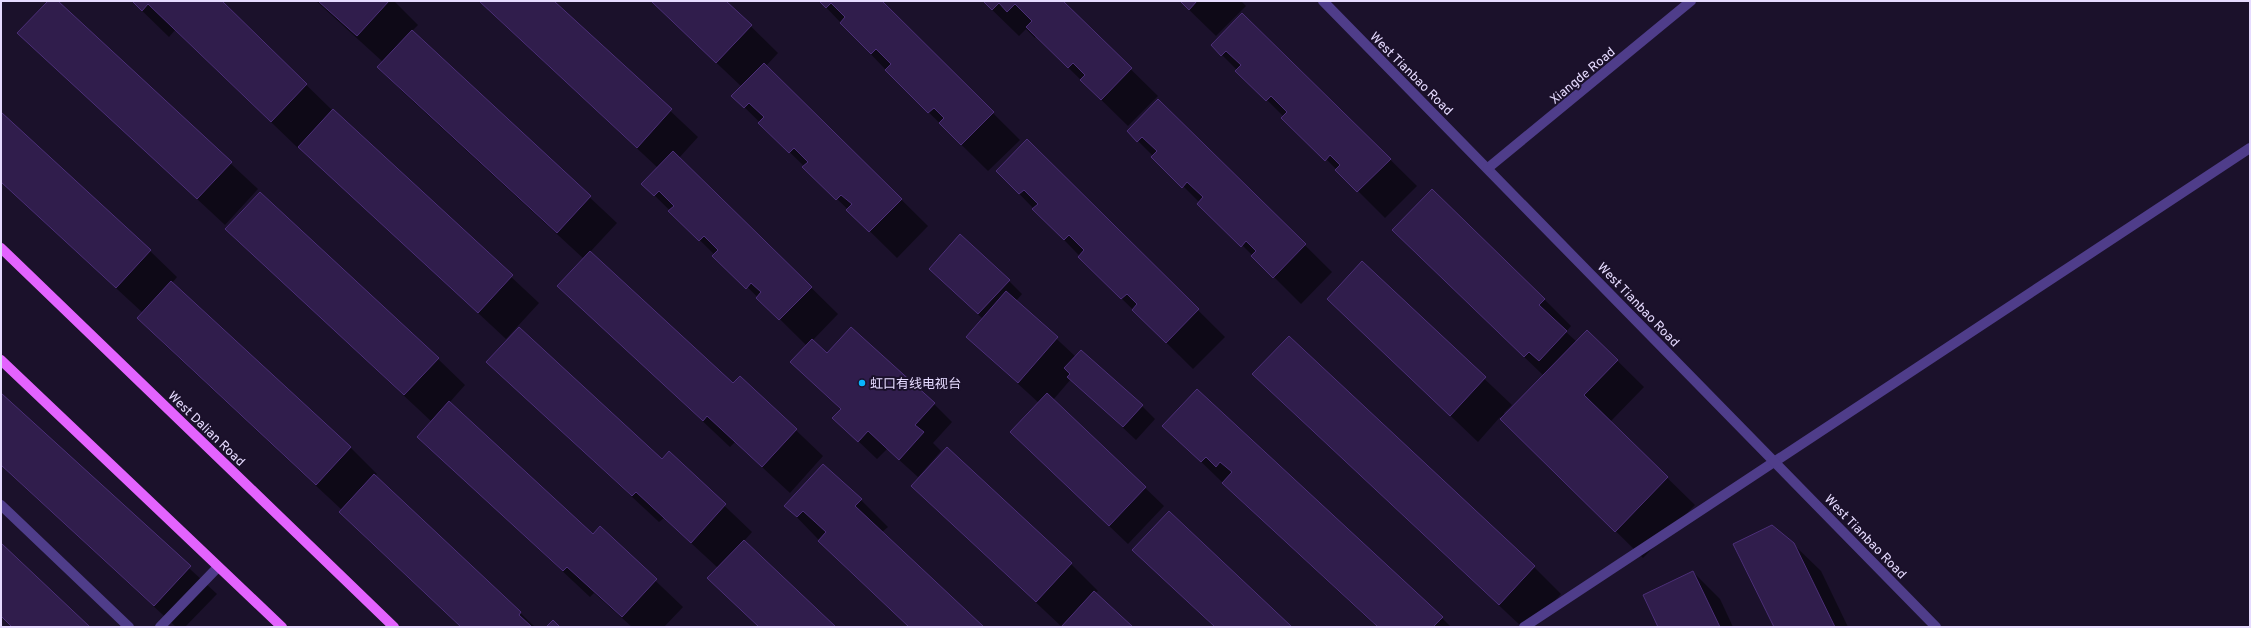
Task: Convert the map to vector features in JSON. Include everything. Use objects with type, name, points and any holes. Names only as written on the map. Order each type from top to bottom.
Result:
[{"type":"main road","name":"West Dalian Road","points":[[1,248],[394,627]]},
{"type":"main road","points":[[1,360],[282,627]]},
{"type":"street","name":"West Tianbao Road","points":[[1322,1],[1488,168],[1936,627]]},
{"type":"street","name":"Xiangde Road","points":[[1488,168],[1691,1]]},
{"type":"street","points":[[1524,627],[2250,148]]},
{"type":"street","points":[[1,505],[129,627]]},
{"type":"street","points":[[160,627],[218,567]]},
{"type":"building","points":[[48,1],[58,1],[232,162],[197,199],[17,33]]},
{"type":"building","points":[[132,1],[222,1],[307,84],[271,122],[148,4],[142,11]]},
{"type":"building","points":[[318,1],[389,1],[357,36]]},
{"type":"building","points":[[479,1],[554,1],[672,109],[637,148]]},
{"type":"building","points":[[651,1],[726,1],[752,25],[716,63]]},
{"type":"building","points":[[819,1],[882,1],[994,112],[961,145],[939,123],[944,118],[934,108],[928,113],[885,70],[891,64],[876,49],[871,54],[840,23],[845,17],[831,3],[826,8]]},
{"type":"building","points":[[983,1],[1063,1],[1132,68],[1101,100],[1080,80],[1085,75],[1073,63],[1068,68],[1026,27],[1032,21],[1015,4],[1007,12],[999,3],[992,10]]},
{"type":"building","points":[[1180,1],[1197,1],[1189,10]]},
{"type":"building","points":[[1242,13],[1391,159],[1357,192],[1335,170],[1340,165],[1330,155],[1325,161],[1281,118],[1287,112],[1271,96],[1266,101],[1235,71],[1241,65],[1226,51],[1221,56],[1211,45]]},
{"type":"building","points":[[412,30],[591,196],[557,233],[377,67]]},
{"type":"building","points":[[764,63],[902,199],[869,232],[846,210],[852,204],[841,195],[836,200],[802,167],[808,162],[794,148],[789,153],[758,123],[764,117],[749,103],[744,108],[731,96]]},
{"type":"building","points":[[1158,99],[1306,244],[1273,278],[1251,256],[1256,251],[1246,241],[1241,247],[1197,204],[1203,197],[1187,182],[1182,188],[1151,157],[1157,151],[1142,137],[1137,142],[1127,131]]},
{"type":"building","points":[[333,109],[513,275],[478,313],[298,147]]},
{"type":"building","points":[[1,112],[151,250],[116,288],[1,182]]},
{"type":"building","points":[[1027,139],[1199,309],[1166,343],[1132,310],[1137,304],[1127,294],[1121,299],[1078,257],[1084,250],[1069,235],[1064,240],[1032,209],[1038,204],[1024,190],[1019,194],[996,171]]},
{"type":"building","points":[[673,151],[812,287],[779,320],[756,298],[761,292],[751,283],[746,289],[712,256],[718,250],[704,236],[699,241],[668,211],[674,206],[659,191],[654,196],[641,184]]},
{"type":"building","points":[[1432,189],[1545,299],[1539,305],[1567,331],[1539,361],[1529,352],[1524,357],[1392,230]]},
{"type":"building","points":[[260,192],[439,358],[404,395],[225,229]]},
{"type":"building","points":[[960,234],[1010,280],[978,314],[929,269]]},
{"type":"building","points":[[590,251],[733,383],[740,376],[797,429],[762,467],[707,416],[703,421],[557,286]]},
{"type":"building","points":[[1362,261],[1486,377],[1450,416],[1327,299]]},
{"type":"building","points":[[171,281],[351,447],[316,485],[137,318]]},
{"type":"building","points":[[1006,291],[1058,337],[1018,383],[966,337]]},
{"type":"building","points":[[519,327],[662,459],[669,451],[726,504],[691,543],[636,492],[632,496],[486,362]]},
{"type":"building","name":"虹口有线电视台","points":[[851,327],[935,403],[915,425],[924,432],[899,460],[868,431],[858,442],[832,418],[841,409],[790,362],[812,339],[827,353]]},
{"type":"building","points":[[1587,330],[1618,360],[1584,395],[1668,477],[1615,532],[1500,419]]},
{"type":"building","points":[[1289,336],[1535,566],[1499,605],[1252,374]]},
{"type":"building","points":[[1081,350],[1143,405],[1123,427],[1067,377],[1070,374],[1064,368]]},
{"type":"building","points":[[1197,389],[1443,617],[1433,627],[1378,627],[1222,483],[1232,472],[1220,462],[1216,467],[1206,457],[1201,462],[1162,426]]},
{"type":"building","points":[[1,393],[191,566],[154,606],[1,465]]},
{"type":"building","points":[[1047,393],[1146,487],[1109,526],[1010,432]]},
{"type":"building","points":[[449,401],[593,534],[600,526],[657,579],[622,617],[567,567],[563,571],[417,437]]},
{"type":"building","points":[[947,447],[1072,563],[1036,602],[911,486]]},
{"type":"building","points":[[823,464],[862,499],[855,506],[984,627],[909,627],[818,541],[826,532],[803,511],[797,517],[784,506]]},
{"type":"building","points":[[374,474],[521,612],[519,615],[532,627],[461,627],[339,512]]},
{"type":"building","points":[[1169,511],[1292,627],[1215,627],[1132,550]]},
{"type":"building","points":[[1772,525],[1794,543],[1835,627],[1774,627],[1733,544]]},
{"type":"building","points":[[744,540],[836,627],[759,627],[707,578]]},
{"type":"building","points":[[1,543],[90,627],[12,627],[1,616]]},
{"type":"building","points":[[1693,571],[1720,627],[1658,627],[1643,595]]},
{"type":"building","points":[[1094,591],[1133,627],[1061,627]]},
{"type":"building","points":[[553,620],[560,627],[546,627]]},
{"type":"place","name":"虹口有线电视台","points":[[862,383]]}]
